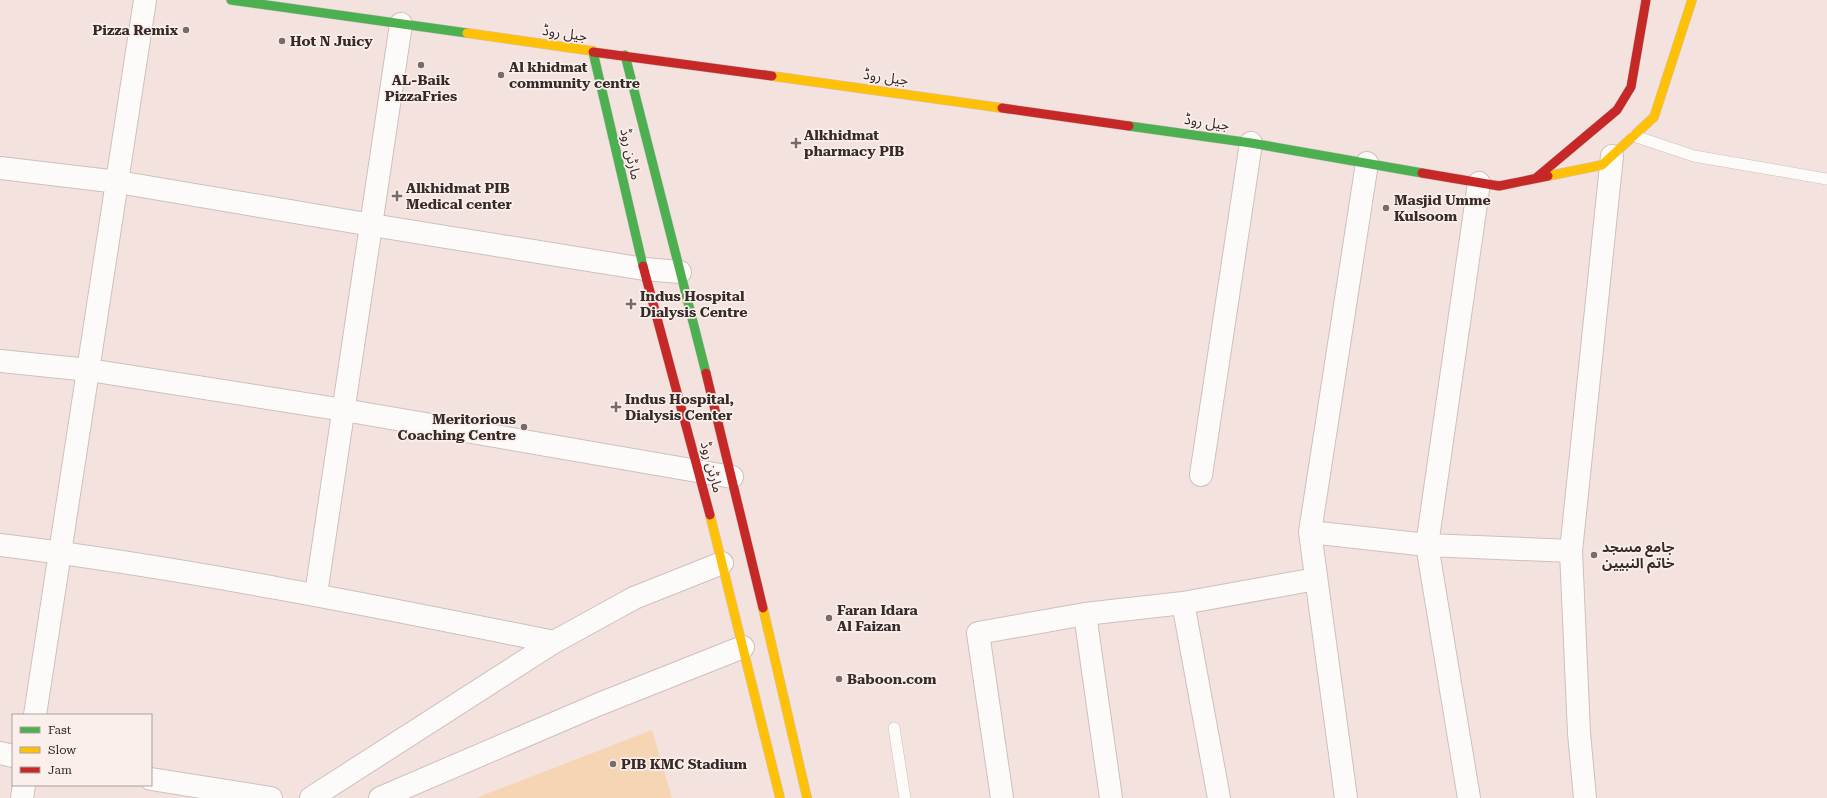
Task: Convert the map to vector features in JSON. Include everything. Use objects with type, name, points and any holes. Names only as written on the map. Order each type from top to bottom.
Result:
[{"type":"main road","name":"جیل روڈ","points":[[231,0],[1251,143],[1499,186],[1602,165],[1654,117],[1692,0]]},
{"type":"main road","points":[[1535,179],[1617,110],[1631,86],[1646,0]]},
{"type":"main road","name":"مارٹن روڈ","points":[[592,51],[644,269],[700,473],[780,798]]},
{"type":"main road","name":"مارٹن روڈ","points":[[626,55],[732,477],[807,798]]},
{"type":"street","points":[[35,714],[145,0]]},
{"type":"street","points":[[316,594],[401,24]]},
{"type":"street","points":[[1201,475],[1251,143]]},
{"type":"street","points":[[1586,798],[1579,733],[1571,551],[1612,156]]},
{"type":"street","points":[[1346,798],[1310,532],[1367,163]]},
{"type":"street","points":[[0,168],[118,182],[644,269],[680,272]]},
{"type":"street","points":[[1469,798],[1427,545],[1479,183]]},
{"type":"street","points":[[0,361],[88,370],[344,410],[700,473],[732,477]]},
{"type":"street","points":[[1310,532],[1427,545],[1571,551]]},
{"type":"street","points":[[0,545],[60,553],[316,594],[554,642]]},
{"type":"street","points":[[311,798],[554,642],[634,598],[722,563]]},
{"type":"street","points":[[1002,798],[978,633],[1085,614],[1183,603],[1316,579]]},
{"type":"street","points":[[1183,603],[1219,798]]},
{"type":"street","points":[[1085,614],[1110,798]]},
{"type":"street","points":[[380,798],[597,705],[743,647]]},
{"type":"street","points":[[0,754],[12,756]]},
{"type":"street","points":[[152,778],[271,798]]},
{"type":"street","points":[[22,798],[24,786]]},
{"type":"lane","points":[[1634,136],[1694,156],[1827,179]]},
{"type":"lane","points":[[894,728],[905,798]]},
{"type":"shaded area","name":"PIB KMC Stadium","points":[[652,730],[672,798],[476,798]]},
{"type":"traffic: fast","points":[[231,0],[467,33]]},
{"type":"traffic: fast","points":[[593,52],[643,266]]},
{"type":"traffic: fast","points":[[625,55],[706,373]]},
{"type":"traffic: fast","points":[[1129,126],[1251,143],[1422,173]]},
{"type":"traffic: slow","points":[[1548,176],[1602,165],[1654,117],[1692,0]]},
{"type":"traffic: slow","points":[[467,33],[593,51]]},
{"type":"traffic: slow","points":[[772,76],[1002,108]]},
{"type":"traffic: slow","points":[[710,515],[780,798]]},
{"type":"traffic: slow","points":[[763,608],[807,798]]},
{"type":"traffic: jam","points":[[1536,178],[1617,110],[1631,87],[1646,0]]},
{"type":"traffic: jam","points":[[593,52],[772,76]]},
{"type":"traffic: jam","points":[[1002,108],[1129,126]]},
{"type":"traffic: jam","points":[[1422,173],[1499,186],[1548,176]]},
{"type":"traffic: jam","points":[[643,266],[710,515]]},
{"type":"traffic: jam","points":[[706,373],[763,608]]},
{"type":"place","name":"Pizza Remix","points":[[186,30]]},
{"type":"place","name":"Hot N Juicy","points":[[282,41]]},
{"type":"place","name":"AL-Baik PizzaFries","points":[[421,65]]},
{"type":"place","name":"Al khidmat community centre","points":[[501,75]]},
{"type":"place","name":"Alkhidmat pharmacy PIB","points":[[796,143]]},
{"type":"place","name":"Alkhidmat PIB Medical center","points":[[397,196]]},
{"type":"place","name":"Masjid Umme Kulsoom","points":[[1386,208]]},
{"type":"place","name":"Indus Hospital Dialysis Centre","points":[[631,304]]},
{"type":"place","name":"Indus Hospital, Dialysis Center","points":[[616,407]]},
{"type":"place","name":"Meritorious Coaching Centre","points":[[524,427]]},
{"type":"place","name":"جامع مسجد خاتم النبیین","points":[[1594,555]]},
{"type":"place","name":"Faran Idara Al Faizan","points":[[829,618]]},
{"type":"place","name":"Baboon.com","points":[[839,679]]},
{"type":"place","name":"PIB KMC Stadium","points":[[613,764]]}]
